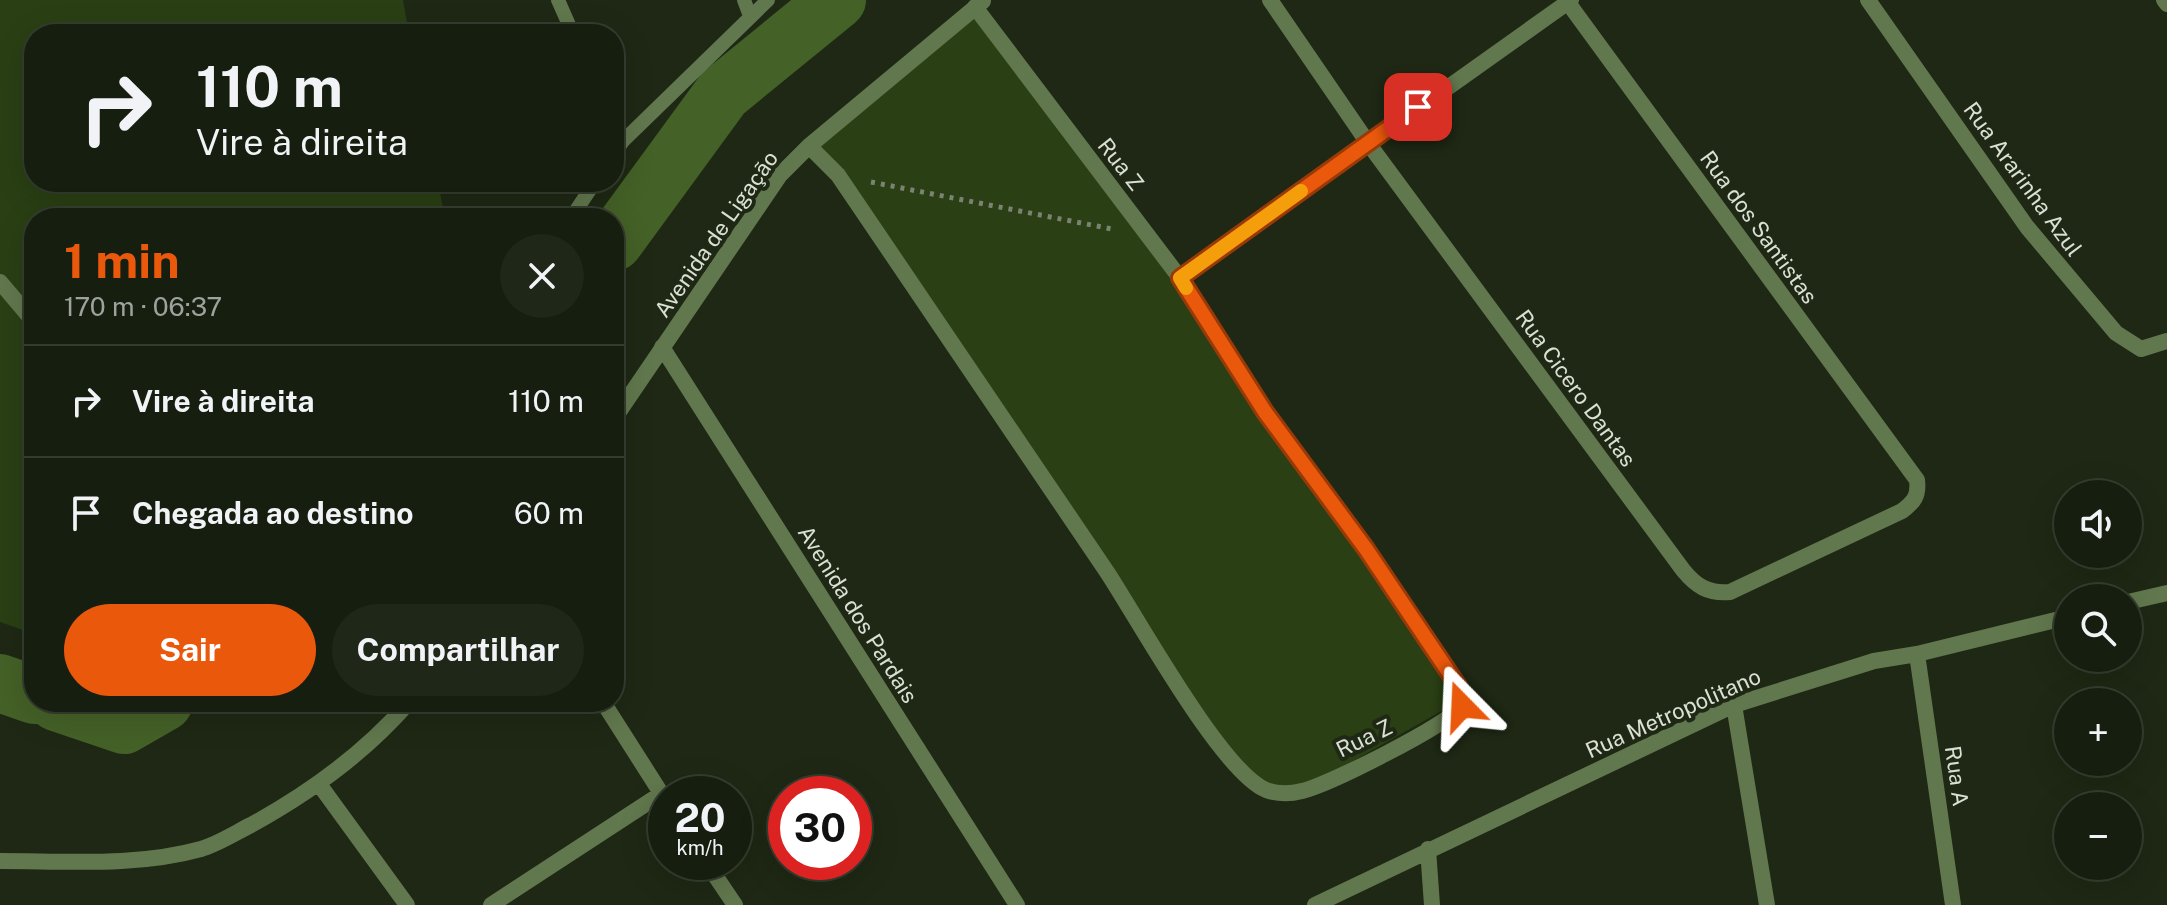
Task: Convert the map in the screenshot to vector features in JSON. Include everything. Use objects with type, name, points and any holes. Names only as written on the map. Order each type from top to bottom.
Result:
[{"type":"street","name":"Rua Cicero Dantas","points":[[1270,0],[1368,143],[1683,570],[1704,590],[1716,594],[1730,592],[1902,511],[1913,503],[1917,495],[1917,480]]},
{"type":"street","name":"Rua Ararinha Azul","points":[[1868,0],[2027,227],[2116,333],[2141,349],[2167,341]]},
{"type":"street","points":[[1180,278],[1568,1]]},
{"type":"street","name":"Rua dos Santistas","points":[[1568,1],[1917,480]]},
{"type":"street","name":"Avenida de Ligação","points":[[624,404],[780,175],[809,146],[980,4]]},
{"type":"street","name":"Rua Z","points":[[809,146],[838,175],[1108,574],[1223,752],[1258,786],[1270,791],[1299,792],[1435,727],[1456,713],[1462,706],[1458,686],[1366,549],[1265,412],[1180,278],[980,4]]},
{"type":"street","points":[[0,282],[24,310]]},
{"type":"street","name":"Avenida dos Pardais","points":[[662,347],[1017,905]]},
{"type":"street","points":[[2142,599],[2167,593]]},
{"type":"street","name":"Rua Metropolitano","points":[[1315,905],[1734,705],[1874,661],[1917,654],[2054,620]]},
{"type":"street","name":"Rua A","points":[[1917,654],[1953,905]]},
{"type":"street","points":[[1734,705],[1767,905]]},
{"type":"street","points":[[0,861],[127,861],[202,849],[301,798],[376,739],[400,712]]},
{"type":"street","points":[[609,712],[650,776]]},
{"type":"street","points":[[319,784],[407,905]]},
{"type":"street","points":[[491,905],[648,808]]},
{"type":"street","points":[[1428,849],[1432,905]]},
{"type":"street","points":[[718,880],[735,905]]},
{"type":"lane","points":[[558,0],[569,24]]},
{"type":"lane","points":[[744,0],[750,16]]},
{"type":"lane","points":[[624,142],[768,0]]},
{"type":"path","points":[[838,175],[1149,236]]},
{"type":"green space","points":[[0,0],[403,0],[407,24],[24,24],[24,192],[440,192],[443,208],[24,208],[24,630],[0,622]]},
{"type":"green space","points":[[972,8],[1183,275],[1461,700],[1309,786],[1256,790],[1220,746],[807,144]]},
{"type":"waterway","points":[[624,228],[723,93],[837,0]]},
{"type":"waterway","points":[[0,683],[24,691]]},
{"type":"waterway","points":[[86,712],[124,725],[147,712]]},
{"type":"slow traffic","points":[[1186,288],[1180,278],[1301,191]]},
{"type":"route","points":[[1418,107],[1180,278],[1265,412],[1366,549],[1458,686],[1462,706]]}]
